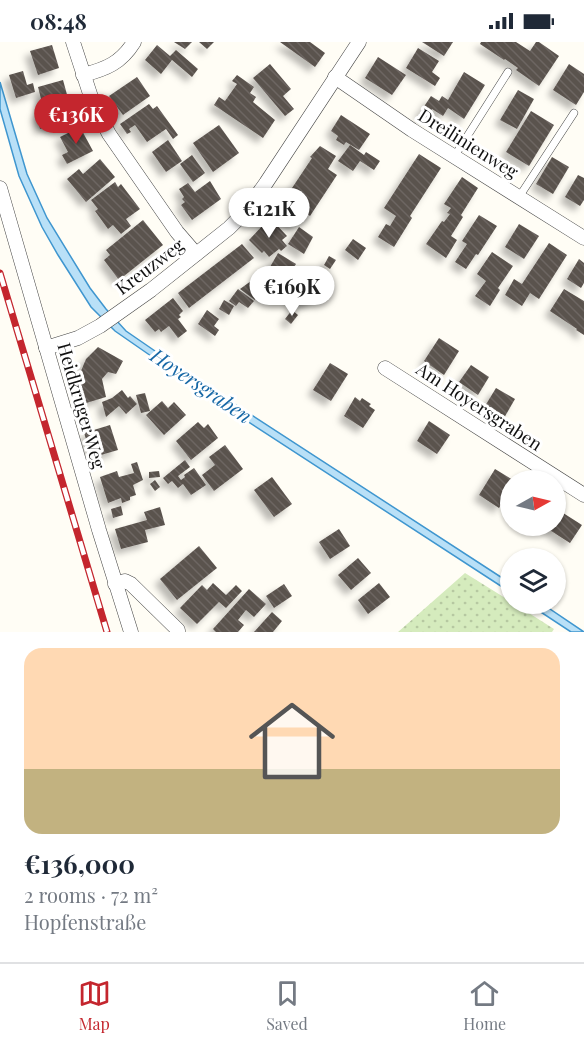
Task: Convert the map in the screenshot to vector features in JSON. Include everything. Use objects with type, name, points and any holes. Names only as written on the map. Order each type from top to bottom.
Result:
[{"type":"street","points":[[73,42],[93,103],[109,134],[177,232],[196,254]]},
{"type":"street","points":[[83,75],[102,70],[116,62],[134,42]]},
{"type":"street","name":"Kreuzweg","points":[[46,348],[78,338],[100,326],[230,228],[267,183],[359,42]]},
{"type":"street","name":"Dreilinienweg","points":[[335,77],[412,130],[584,238]]},
{"type":"street","name":"Heidkruger Weg","points":[[0,188],[131,632]]},
{"type":"street","name":"Am Hoyersgraben","points":[[385,368],[584,495]]},
{"type":"street","points":[[115,584],[125,581],[131,584],[178,632]]},
{"type":"lane","points":[[454,157],[508,72]]},
{"type":"lane","points":[[519,197],[574,113]]},
{"type":"green space","points":[[465,573],[500,595],[500,614],[530,614],[554,629],[552,632],[398,632]]},
{"type":"water","name":"Hoyersgraben","points":[[0,82],[27,174],[47,218],[90,288],[126,331],[500,576],[500,586],[213,399],[115,331],[91,307],[42,227],[19,176],[0,109]]},
{"type":"water","points":[[544,614],[557,614],[584,632],[571,632]]},
{"type":"building","points":[[174,42],[192,42],[185,49]]},
{"type":"building","points":[[199,42],[214,42],[207,49]]},
{"type":"building","points":[[280,42],[310,42],[325,53],[315,67]]},
{"type":"building","points":[[422,42],[453,42],[444,56]]},
{"type":"building","points":[[481,42],[516,42],[530,51],[536,42],[539,42],[559,56],[539,86],[516,70],[518,68],[480,44]]},
{"type":"building","points":[[52,45],[59,68],[38,75],[30,51]]},
{"type":"building","points":[[157,45],[170,56],[176,50],[198,69],[192,77],[172,60],[161,74],[145,60]]},
{"type":"building","points":[[418,48],[439,61],[432,72],[440,78],[435,86],[406,68]]},
{"type":"building","points":[[378,57],[406,75],[392,95],[365,78]]},
{"type":"building","points":[[270,64],[291,89],[283,96],[294,109],[285,116],[253,78]]},
{"type":"building","points":[[569,64],[584,74],[584,92],[576,105],[553,90]]},
{"type":"building","points":[[23,71],[27,85],[33,83],[35,92],[16,98],[9,75]]},
{"type":"building","points":[[464,72],[485,85],[464,119],[448,108],[443,116],[432,109],[426,118],[419,114],[431,96],[439,101],[442,96],[448,100]]},
{"type":"building","points":[[237,75],[254,87],[250,93],[256,97],[253,102],[275,120],[263,138],[214,105],[219,97],[225,101],[237,84],[232,81]]},
{"type":"building","points":[[137,77],[150,96],[123,115],[109,96]]},
{"type":"building","points":[[63,80],[74,120],[40,129],[36,113],[44,111],[38,87]]},
{"type":"building","points":[[518,90],[534,99],[517,129],[500,120]]},
{"type":"building","points":[[149,104],[153,109],[157,106],[178,135],[173,139],[166,129],[147,142],[135,125],[129,129],[131,132],[127,134],[120,124]]},
{"type":"building","points":[[531,111],[554,125],[529,166],[506,152]]},
{"type":"building","points":[[341,115],[370,134],[359,150],[346,142],[344,145],[336,140],[338,136],[331,131]]},
{"type":"building","points":[[219,125],[239,153],[213,172],[193,143]]},
{"type":"building","points":[[80,127],[93,151],[67,164],[62,155],[68,152],[60,137]]},
{"type":"building","points":[[168,140],[182,161],[166,172],[152,152]]},
{"type":"building","points":[[350,145],[364,155],[366,152],[380,161],[374,170],[360,161],[353,171],[338,161]]},
{"type":"building","points":[[320,146],[336,156],[328,169],[337,175],[310,216],[304,212],[295,225],[276,212],[312,158],[310,157]]},
{"type":"building","points":[[419,154],[441,168],[410,216],[412,218],[394,247],[378,237],[386,224],[390,226],[396,216],[384,208]]},
{"type":"building","points":[[192,155],[205,173],[193,182],[180,164]]},
{"type":"building","points":[[552,157],[569,167],[553,194],[536,184]]},
{"type":"building","points":[[100,159],[115,177],[86,202],[67,179],[79,169],[83,174]]},
{"type":"building","points":[[578,175],[584,178],[584,200],[580,206],[565,197]]},
{"type":"building","points":[[462,177],[478,188],[451,236],[457,240],[446,258],[426,244],[442,221],[444,222],[450,214],[447,213],[451,208],[444,204]]},
{"type":"building","points":[[210,181],[221,199],[192,220],[181,205],[185,202],[179,189],[188,183],[195,192]]},
{"type":"building","points":[[115,182],[118,187],[121,184],[140,209],[126,219],[131,226],[121,234],[113,225],[108,229],[95,211],[98,209],[91,200]]},
{"type":"building","points":[[479,215],[497,226],[466,269],[455,262],[467,244],[462,241]]},
{"type":"building","points":[[271,219],[287,236],[282,240],[287,246],[269,257],[249,240]]},
{"type":"building","points":[[143,220],[163,245],[119,280],[104,260],[110,255],[106,250]]},
{"type":"building","points":[[519,224],[539,236],[524,259],[505,247]]},
{"type":"building","points":[[299,227],[313,237],[304,254],[288,244]]},
{"type":"building","points":[[353,239],[366,248],[358,260],[345,250]]},
{"type":"building","points":[[549,243],[567,255],[539,299],[530,293],[522,306],[505,295],[514,279],[522,284]]},
{"type":"building","points":[[242,244],[254,258],[189,308],[178,293]]},
{"type":"building","points":[[492,252],[513,266],[498,288],[500,290],[490,306],[475,296],[486,281],[477,274]]},
{"type":"building","points":[[278,253],[296,264],[287,278],[270,267]]},
{"type":"building","points":[[329,256],[336,260],[330,269],[324,265]]},
{"type":"building","points":[[579,259],[584,263],[584,283],[581,288],[567,279]]},
{"type":"building","points":[[251,281],[263,290],[255,300],[240,289]]},
{"type":"building","points":[[315,287],[320,291],[309,304],[299,298],[304,290],[310,294]]},
{"type":"building","points":[[238,289],[254,301],[248,308],[239,302],[236,306],[229,301]]},
{"type":"building","points":[[564,289],[584,301],[584,335],[550,311]]},
{"type":"building","points":[[173,298],[183,311],[178,319],[187,331],[178,338],[169,326],[161,332],[159,329],[155,332],[145,320]]},
{"type":"building","points":[[224,300],[234,306],[229,315],[219,309]]},
{"type":"building","points":[[207,310],[219,319],[214,326],[219,330],[215,336],[198,324]]},
{"type":"building","points":[[292,310],[298,315],[291,324],[285,319]]},
{"type":"building","points":[[439,338],[459,351],[444,375],[424,361]]},
{"type":"building","points":[[98,347],[123,361],[116,374],[108,372],[102,379],[106,397],[83,404],[78,378],[86,359]]},
{"type":"building","points":[[330,363],[348,374],[331,401],[313,390]]},
{"type":"building","points":[[471,365],[489,377],[478,395],[459,382]]},
{"type":"building","points":[[496,388],[515,399],[504,418],[485,406]]},
{"type":"building","points":[[122,390],[137,404],[126,414],[119,406],[106,417],[102,402]]},
{"type":"building","points":[[145,393],[150,411],[141,413],[136,395]]},
{"type":"building","points":[[355,397],[360,401],[362,398],[375,410],[363,428],[344,416]]},
{"type":"building","points":[[162,401],[168,408],[174,402],[186,415],[164,435],[146,415]]},
{"type":"building","points":[[429,421],[450,435],[437,454],[417,441]]},
{"type":"building","points":[[198,422],[204,428],[208,424],[218,438],[191,460],[176,441]]},
{"type":"building","points":[[110,425],[118,450],[101,455],[99,449],[90,451],[84,433]]},
{"type":"building","points":[[225,445],[243,469],[214,491],[202,475],[215,465],[209,457]]},
{"type":"building","points":[[185,460],[190,467],[178,476],[181,480],[194,468],[206,485],[191,495],[183,484],[178,488],[172,481],[168,484],[163,478]]},
{"type":"building","points":[[137,462],[143,480],[133,485],[136,495],[122,503],[121,498],[108,503],[100,477],[117,471],[119,477],[134,473],[131,464]]},
{"type":"building","points":[[495,469],[500,472],[499,508],[479,495]]},
{"type":"building","points":[[159,471],[160,477],[149,478],[149,472]]},
{"type":"building","points":[[272,477],[292,504],[274,517],[254,490]]},
{"type":"building","points":[[155,480],[160,487],[155,491],[150,484]]},
{"type":"building","points":[[121,506],[123,515],[113,518],[111,509]]},
{"type":"building","points":[[160,507],[165,525],[145,530],[148,542],[121,549],[115,529],[147,520],[144,512]]},
{"type":"building","points":[[566,515],[582,525],[570,543],[559,536],[566,536]]},
{"type":"building","points":[[339,529],[350,546],[330,559],[319,542]]},
{"type":"building","points":[[199,546],[217,568],[177,600],[160,579]]},
{"type":"building","points":[[358,558],[371,573],[351,590],[338,575]]},
{"type":"building","points":[[213,583],[226,595],[236,585],[242,591],[226,608],[219,602],[197,624],[180,608],[202,585],[207,590]]},
{"type":"building","points":[[379,583],[390,597],[368,614],[358,600]]},
{"type":"building","points":[[284,584],[292,596],[274,608],[266,596]]},
{"type":"building","points":[[249,589],[266,604],[254,617],[246,610],[238,620],[244,625],[238,632],[216,632],[213,629]]},
{"type":"building","points":[[272,612],[282,621],[273,632],[254,632]]},
{"type":"railway","points":[[0,273],[107,632]]}]
